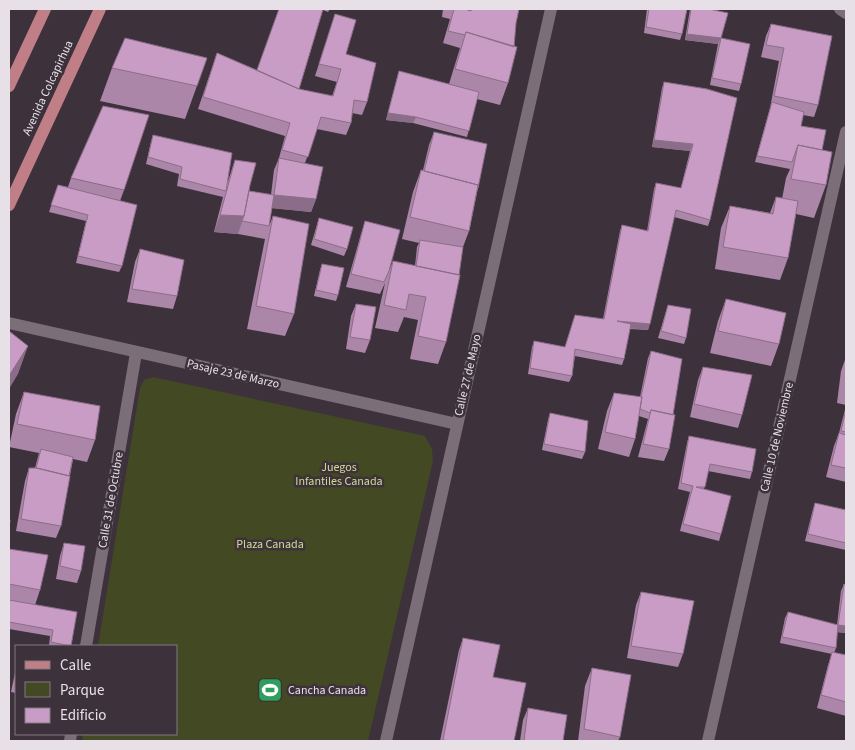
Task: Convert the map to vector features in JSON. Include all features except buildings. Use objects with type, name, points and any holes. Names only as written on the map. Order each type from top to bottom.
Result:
[{"type":"main road","points":[[9,86],[12,72],[45,9]]},
{"type":"main road","name":"Avenida Colcapirhua","points":[[9,205],[100,9]]},
{"type":"street","name":"Calle 27 de Mayo","points":[[386,741],[551,9]]},
{"type":"street","points":[[840,9],[846,13]]},
{"type":"street","name":"Calle 10 de Noviembre","points":[[708,741],[846,132]]},
{"type":"street","name":"Pasaje 23 de Marzo","points":[[9,323],[457,424]]},
{"type":"street","name":"Calle 31 de Octubre","points":[[86,645],[136,353]]},
{"type":"green space","name":"Plaza Canada","points":[[153,377],[425,436],[432,449],[433,461],[368,741],[82,741],[83,735],[178,735],[178,645],[98,645],[140,388],[144,380]]},
{"type":"place","name":"Cancha Canada","points":[[270,690]]},
{"type":"park label","name":"Juegos Infantiles Canada","points":[[339,474]]}]
